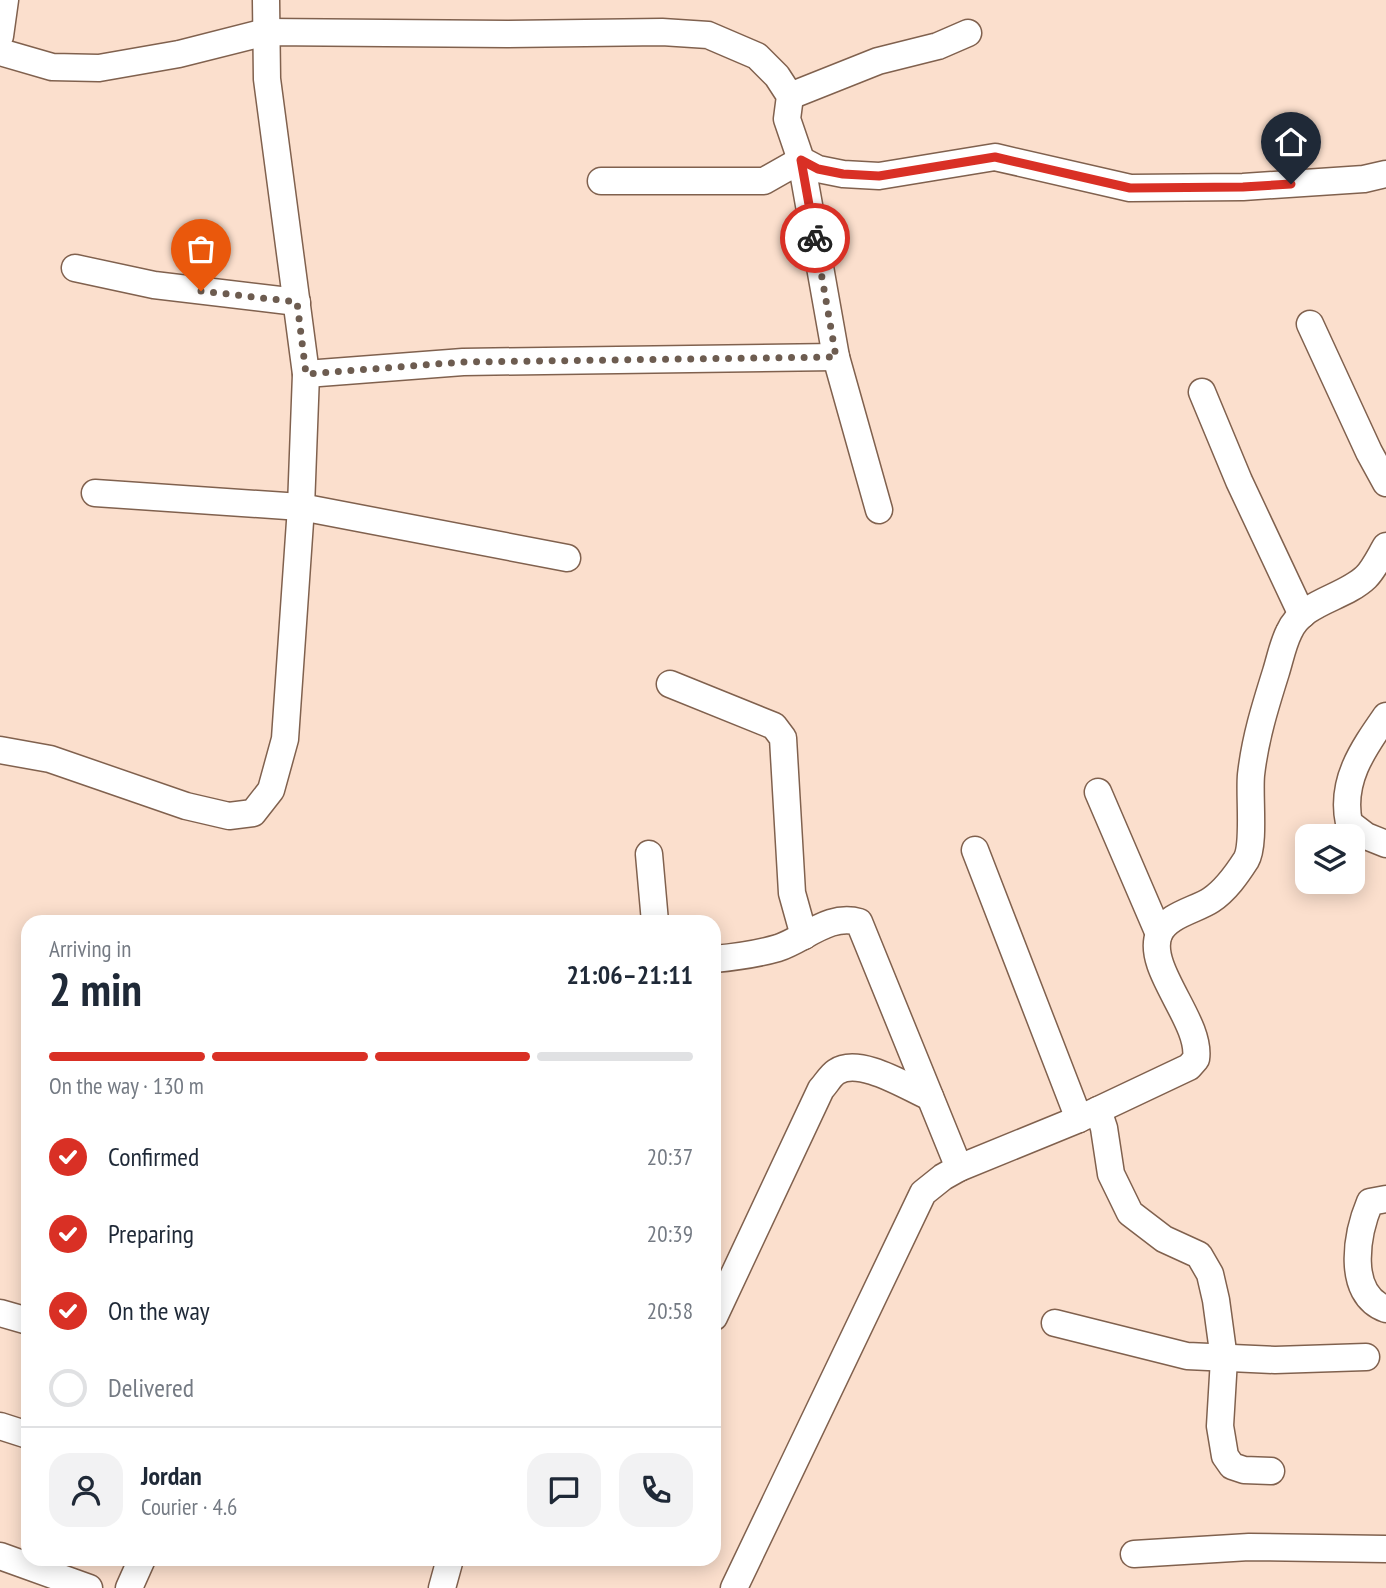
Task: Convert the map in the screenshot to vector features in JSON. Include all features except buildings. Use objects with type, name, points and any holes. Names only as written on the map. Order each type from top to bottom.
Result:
[{"type":"street","points":[[0,36],[5,0]]},
{"type":"street","points":[[0,750],[50,759],[186,806],[229,816],[253,813],[271,790],[285,740],[301,508],[306,374],[267,79],[266,0]]},
{"type":"street","points":[[0,52],[52,67],[99,68],[178,54],[266,32],[663,32],[708,34],[757,56],[777,75],[790,96],[787,119],[801,160],[836,357],[879,510]]},
{"type":"street","points":[[790,96],[878,61],[938,46],[968,33]]},
{"type":"street","points":[[801,160],[818,169],[843,174],[879,176],[995,157],[1130,188],[1243,187],[1364,179],[1386,174]]},
{"type":"street","points":[[601,181],[764,181],[801,160]]},
{"type":"street","points":[[75,268],[154,285],[297,302]]},
{"type":"street","points":[[1310,324],[1386,483]]},
{"type":"street","points":[[306,374],[463,362],[836,357]]},
{"type":"street","points":[[1202,392],[1239,481],[1302,614]]},
{"type":"street","points":[[95,493],[301,508],[567,558]]},
{"type":"street","points":[[1159,934],[1173,919],[1211,900],[1224,889],[1251,850],[1249,801],[1256,733],[1289,630],[1302,614],[1367,577],[1386,546]]},
{"type":"street","points":[[670,684],[775,726],[783,738],[792,893],[804,936]]},
{"type":"street","points":[[1386,716],[1368,743],[1348,785],[1345,805],[1349,822],[1366,836],[1386,844]]},
{"type":"street","points":[[734,1588],[923,1193],[959,1168],[1094,1119],[1189,1067],[1196,1059],[1197,1053],[1190,1030],[1177,997],[1161,969],[1157,951],[1159,934],[1098,792]]},
{"type":"street","points":[[975,850],[1094,1119],[1111,1174],[1130,1213],[1164,1240],[1199,1255],[1210,1274],[1224,1359],[1220,1426],[1225,1456],[1231,1466],[1244,1471],[1271,1471]]},
{"type":"street","points":[[649,854],[654,915]]},
{"type":"street","points":[[721,958],[780,947],[832,922],[849,919],[859,922],[959,1168]]},
{"type":"street","points":[[721,1288],[821,1089],[835,1072],[853,1066],[876,1072],[930,1097]]},
{"type":"street","points":[[1386,1199],[1370,1202],[1359,1236],[1359,1270],[1363,1288],[1372,1304],[1386,1309]]},
{"type":"street","points":[[0,1312],[21,1319]]},
{"type":"street","points":[[1055,1323],[1187,1356],[1224,1359],[1366,1357]]},
{"type":"street","points":[[0,1426],[21,1433]]},
{"type":"street","points":[[1134,1554],[1249,1547],[1386,1549]]},
{"type":"street","points":[[0,1556],[21,1564]]},
{"type":"street","points":[[28,1566],[89,1588]]},
{"type":"street","points":[[129,1588],[139,1566]]},
{"type":"street","points":[[442,1588],[448,1566]]},
{"type":"way so far","points":[[201,291],[297,302],[306,374],[463,362],[836,357],[815,238]]},
{"type":"route","points":[[815,238],[801,160],[818,169],[843,174],[879,176],[995,157],[1130,188],[1291,184]]}]
